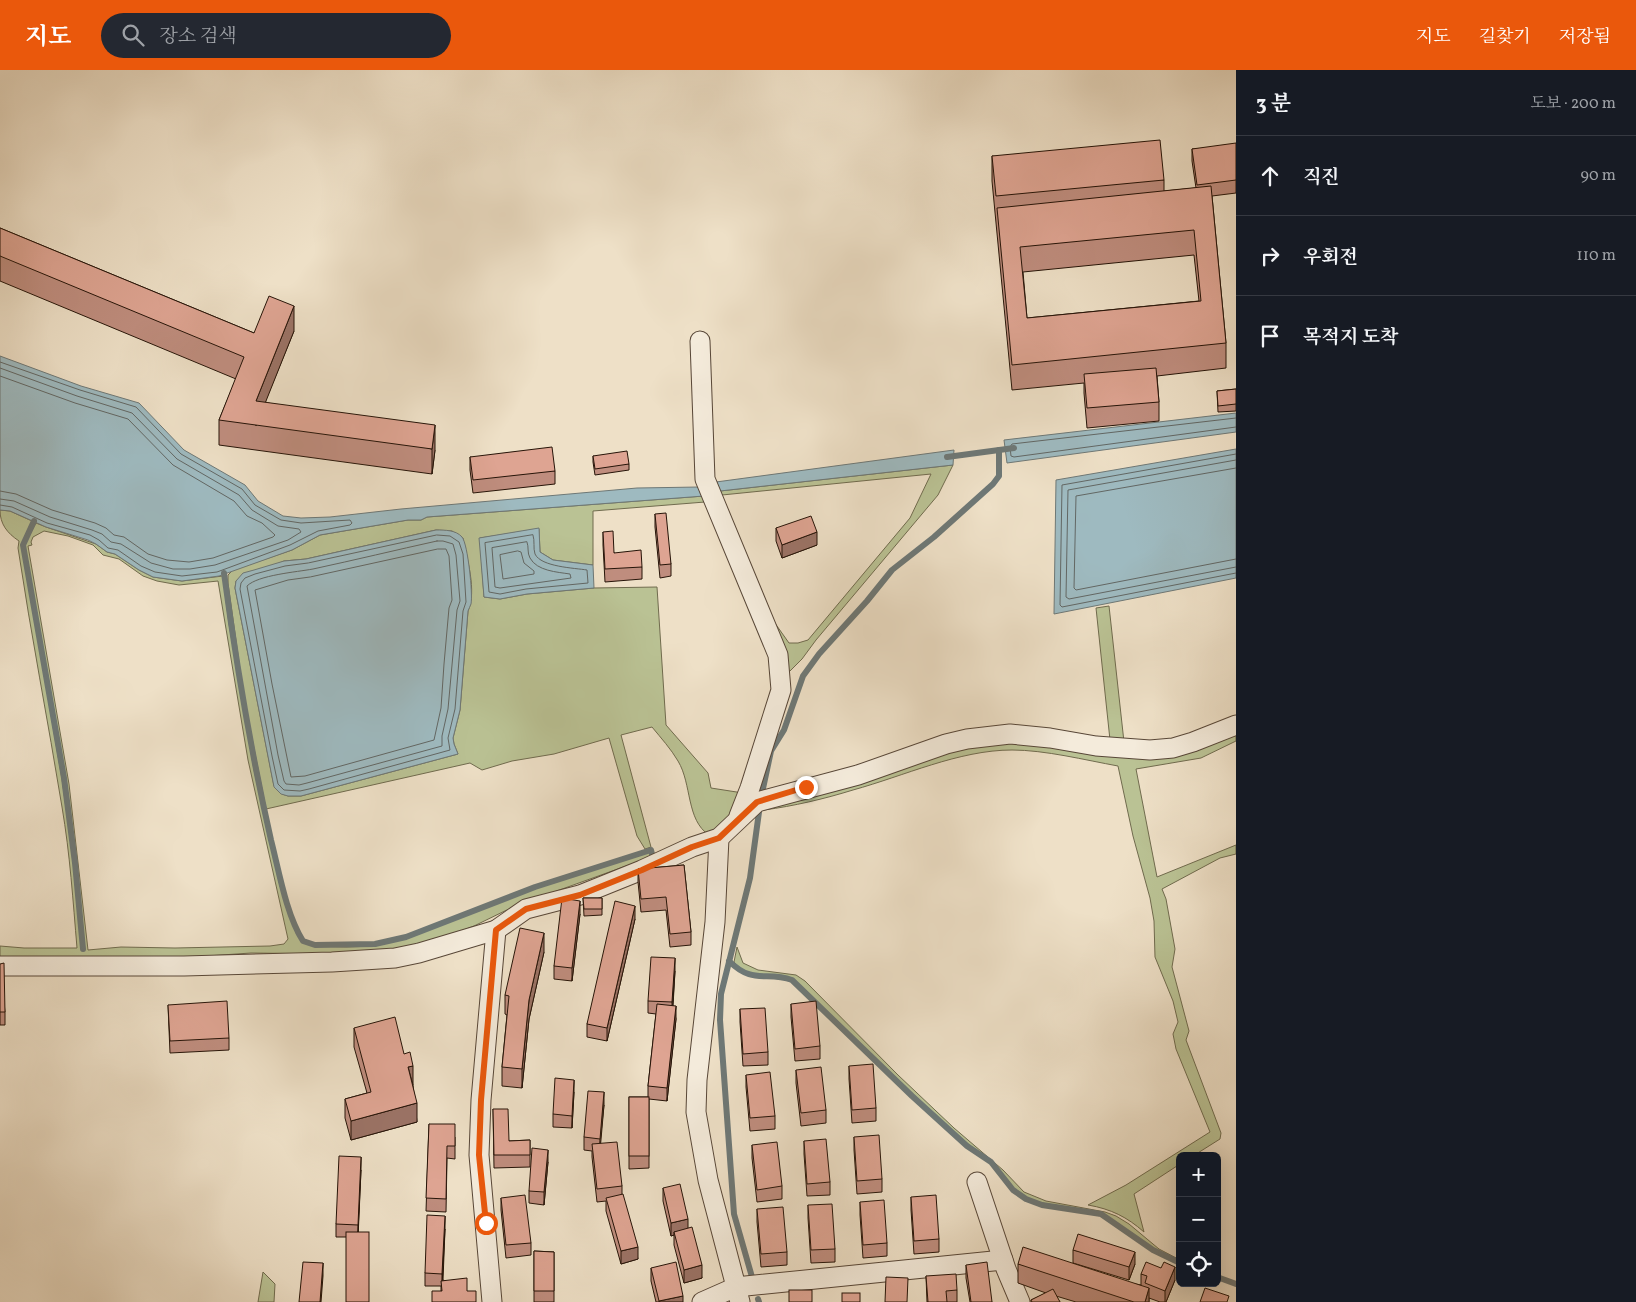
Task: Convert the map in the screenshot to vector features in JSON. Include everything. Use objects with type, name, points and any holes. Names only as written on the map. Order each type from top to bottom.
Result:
[{"type":"street","points":[[700,341],[705,479],[778,655],[781,690],[738,820]]},
{"type":"street","points":[[0,966],[184,966],[395,958],[419,953],[496,930],[526,909],[580,895],[692,847],[719,838],[757,802],[858,775],[946,744],[967,739],[1010,734],[1050,738],[1096,746],[1150,750],[1180,746],[1236,725]]},
{"type":"street","points":[[719,838],[715,922],[697,1080],[696,1112],[708,1180],[738,1294]]},
{"type":"street","points":[[492,1302],[479,1155],[481,1100],[496,930]]},
{"type":"street","points":[[977,1182],[1003,1260],[1020,1302]]},
{"type":"street","points":[[702,1302],[738,1294],[1003,1260]]},
{"type":"green space","points":[[953,465],[938,495],[802,659],[789,672],[784,650],[772,619],[789,643],[808,640],[910,518],[931,474],[722,495],[720,491]]},
{"type":"green space","points":[[704,496],[705,502],[593,511],[593,565],[553,560],[540,552],[539,529],[480,538],[484,597],[500,599],[527,594],[594,588],[657,587],[666,725],[708,773],[711,788],[743,793],[740,805],[709,835],[696,820],[686,780],[678,761],[652,727],[621,735],[651,847],[645,849],[637,836],[609,738],[554,754],[512,761],[482,770],[470,763],[266,809],[244,698],[228,575],[233,570],[292,550],[320,535],[408,520],[421,520],[427,517]],"holes":[[[436,530],[452,531],[463,538],[469,565],[472,594],[468,611],[460,710],[453,738],[458,754],[301,796],[282,794],[274,786],[235,588],[236,581],[284,561],[306,559]]]},
{"type":"green space","points":[[0,510],[10,511],[32,521],[22,545],[62,779],[83,951],[70,809],[24,546],[36,523],[96,544],[153,577],[182,581],[223,576],[229,624],[254,770],[280,886],[296,933],[302,942],[315,946],[375,946],[407,938],[536,888],[649,852],[651,857],[515,906],[474,926],[445,937],[395,950],[334,954],[251,953],[177,958],[0,958],[0,946],[77,948],[65,825],[23,581],[18,548],[19,541],[5,528],[1,520]],"holes":[[[44,531],[68,536],[93,545],[103,555],[119,559],[143,576],[157,581],[179,585],[218,581],[248,760],[288,939],[284,944],[175,948],[121,947],[88,950],[69,784],[28,546],[32,545],[33,537]]]},
{"type":"green space","points":[[1109,606],[1124,742],[1110,740],[1096,608]]},
{"type":"green space","points":[[1236,733],[1236,741],[1201,758],[1136,769],[1157,877],[1236,845],[1236,854],[1220,858],[1162,889],[1166,899],[1175,949],[1172,967],[1189,1031],[1186,1040],[1221,1133],[1220,1139],[1199,1152],[1178,1152],[1210,1132],[1176,1049],[1173,1034],[1178,1022],[1173,1001],[1155,957],[1154,921],[1150,898],[1133,836],[1118,766],[1038,752],[992,751],[952,759],[809,802],[764,810],[765,803],[959,748],[1029,741],[1111,755]]},
{"type":"green space","points":[[737,947],[743,963],[758,970],[796,975],[805,981],[898,1075],[954,1128],[1003,1170],[1024,1192],[1046,1201],[1105,1212],[1116,1216],[1129,1224],[1159,1249],[1176,1259],[1153,1248],[1102,1213],[1042,1203],[1027,1198],[1014,1189],[992,1162],[968,1144],[913,1095],[793,979],[747,972],[734,962]]},
{"type":"green space","points":[[1176,1153],[1176,1167],[1134,1194],[1144,1232],[1118,1214],[1088,1205],[1126,1185]]},
{"type":"green space","points":[[263,1272],[275,1284],[274,1302],[258,1302]]},
{"type":"water","points":[[0,356],[81,386],[139,403],[184,450],[245,485],[258,501],[283,516],[301,518],[330,517],[637,488],[699,487],[704,496],[427,517],[421,520],[408,520],[320,535],[292,550],[219,576],[182,581],[153,577],[88,540],[46,527],[10,511],[0,510]]},
{"type":"water","points":[[1236,413],[1236,432],[1007,463],[1004,440]]},
{"type":"water","points":[[1236,449],[1236,578],[1054,614],[1056,480]]},
{"type":"water","points":[[954,450],[953,465],[720,491],[716,482]]},
{"type":"water","points":[[539,528],[540,552],[553,560],[593,565],[594,588],[527,594],[500,599],[484,597],[479,538]]},
{"type":"water","points":[[436,530],[447,530],[462,537],[466,549],[471,581],[471,604],[468,611],[460,710],[453,738],[458,754],[301,796],[281,794],[274,787],[235,588],[236,581],[243,573],[284,561],[306,559]]},
{"type":"building","points":[[1160,140],[1164,180],[996,196],[992,156]]},
{"type":"building","points":[[1236,143],[1236,180],[1197,185],[1192,149]]},
{"type":"building","points":[[1211,186],[1226,343],[1012,365],[997,208]],"holes":[[[1194,230],[1201,301],[1027,318],[1020,247]]]},
{"type":"building","points":[[0,228],[254,333],[269,296],[294,306],[256,401],[435,425],[432,449],[219,420],[244,357],[0,256]]},
{"type":"building","points":[[1156,368],[1159,402],[1087,408],[1084,374]]},
{"type":"building","points":[[1236,389],[1236,404],[1218,406],[1217,391]]},
{"type":"building","points":[[552,447],[555,471],[473,480],[470,457]]},
{"type":"building","points":[[627,451],[629,464],[595,469],[593,456]]},
{"type":"building","points":[[666,513],[671,564],[660,565],[655,514]]},
{"type":"building","points":[[811,516],[817,532],[782,545],[776,528]]},
{"type":"building","points":[[613,531],[614,553],[641,550],[642,567],[605,569],[603,532]]},
{"type":"building","points":[[684,865],[691,932],[670,934],[666,897],[641,899],[638,869]]},
{"type":"building","points":[[562,898],[580,901],[572,968],[554,966]]},
{"type":"building","points":[[583,898],[602,898],[602,909],[584,909]]},
{"type":"building","points":[[615,901],[635,906],[607,1028],[587,1024]]},
{"type":"building","points":[[520,928],[544,933],[529,1000],[522,1069],[502,1067],[509,996],[505,995]]},
{"type":"building","points":[[651,957],[675,958],[672,1002],[648,1001]]},
{"type":"building","points":[[4,963],[5,1012],[0,1012],[0,964]]},
{"type":"building","points":[[227,1001],[229,1038],[170,1041],[168,1005]]},
{"type":"building","points":[[816,1001],[820,1046],[795,1049],[791,1004]]},
{"type":"building","points":[[657,1004],[676,1006],[667,1088],[648,1086]]},
{"type":"building","points":[[765,1008],[768,1052],[743,1054],[740,1009]]},
{"type":"building","points":[[395,1017],[404,1054],[410,1052],[413,1066],[408,1067],[417,1103],[351,1121],[345,1099],[371,1092],[354,1028]]},
{"type":"building","points":[[873,1064],[876,1108],[852,1110],[849,1066]]},
{"type":"building","points":[[821,1067],[826,1110],[801,1113],[796,1070]]},
{"type":"building","points":[[770,1072],[775,1116],[750,1118],[746,1075]]},
{"type":"building","points":[[555,1078],[574,1080],[572,1116],[553,1114]]},
{"type":"building","points":[[588,1091],[604,1092],[600,1139],[584,1137]]},
{"type":"building","points":[[629,1097],[649,1097],[649,1156],[629,1156]]},
{"type":"building","points":[[493,1109],[508,1109],[509,1141],[530,1140],[530,1155],[494,1155]]},
{"type":"building","points":[[429,1124],[455,1124],[455,1146],[447,1146],[446,1199],[426,1198]]},
{"type":"building","points":[[879,1135],[882,1179],[857,1181],[854,1137]]},
{"type":"building","points":[[826,1139],[830,1182],[807,1184],[804,1141]]},
{"type":"building","points":[[617,1142],[622,1186],[597,1189],[592,1144]]},
{"type":"building","points":[[777,1142],[782,1186],[757,1190],[752,1145]]},
{"type":"building","points":[[532,1148],[548,1150],[544,1192],[529,1191]]},
{"type":"building","points":[[339,1156],[361,1157],[358,1225],[336,1224]]},
{"type":"building","points":[[680,1184],[688,1219],[671,1223],[663,1188]]},
{"type":"building","points":[[623,1194],[638,1247],[621,1251],[606,1198]]},
{"type":"building","points":[[525,1195],[531,1243],[506,1245],[501,1198]]},
{"type":"building","points":[[936,1195],[939,1239],[914,1241],[911,1197]]},
{"type":"building","points":[[884,1200],[887,1243],[863,1245],[860,1202]]},
{"type":"building","points":[[832,1204],[835,1249],[811,1250],[808,1205]]},
{"type":"building","points":[[783,1207],[787,1252],[761,1254],[757,1209]]},
{"type":"building","points":[[427,1215],[445,1216],[442,1274],[425,1273]]},
{"type":"building","points":[[692,1227],[702,1265],[684,1270],[674,1232]]},
{"type":"building","points":[[346,1232],[369,1232],[369,1302],[346,1302]]},
{"type":"building","points":[[1078,1234],[1135,1252],[1129,1267],[1073,1250]]},
{"type":"building","points":[[1023,1247],[1149,1288],[1145,1302],[1134,1302],[1018,1264]]},
{"type":"building","points":[[534,1251],[554,1252],[554,1291],[534,1291]]},
{"type":"building","points":[[303,1262],[323,1263],[320,1302],[299,1302]]},
{"type":"building","points":[[676,1262],[683,1296],[659,1301],[651,1268]]},
{"type":"building","points":[[987,1262],[992,1302],[971,1302],[966,1265]]},
{"type":"building","points":[[1146,1262],[1161,1268],[1164,1262],[1175,1267],[1165,1291],[1145,1283],[1147,1276],[1141,1274]]},
{"type":"building","points":[[956,1274],[957,1290],[946,1291],[947,1302],[928,1302],[926,1276]]},
{"type":"building","points":[[886,1277],[908,1278],[907,1302],[885,1302]]},
{"type":"building","points":[[467,1278],[467,1291],[476,1291],[476,1302],[432,1302],[432,1291],[442,1291],[441,1281]]},
{"type":"building","points":[[1205,1288],[1229,1296],[1227,1302],[1200,1302]]},
{"type":"building","points":[[1053,1289],[1060,1302],[1032,1302],[1031,1300]]},
{"type":"building","points":[[789,1290],[812,1290],[812,1302],[789,1302]]},
{"type":"building","points":[[842,1293],[860,1293],[860,1302],[842,1302]]},
{"type":"waterway","points":[[947,457],[1014,448]]},
{"type":"waterway","points":[[762,793],[771,751],[784,730],[803,676],[819,654],[892,570],[934,537],[993,484],[999,476],[999,450]]},
{"type":"waterway","points":[[34,521],[23,545],[64,778],[75,863],[83,949]]},
{"type":"waterway","points":[[224,573],[245,707],[264,807],[280,878],[292,918],[303,941],[315,945],[375,944],[406,937],[535,887],[651,850],[652,854]]},
{"type":"waterway","points":[[752,1277],[734,1214],[720,1020],[721,994],[750,878],[759,812]]},
{"type":"waterway","points":[[729,961],[745,973],[792,980],[912,1096],[967,1146],[991,1162],[1013,1190],[1026,1199],[1042,1205],[1101,1214],[1153,1250],[1176,1261]]},
{"type":"waterway","points":[[1221,1278],[1236,1284]]},
{"type":"route","points":[[486,1223],[479,1155],[481,1100],[496,930],[526,909],[580,895],[692,847],[719,838],[757,802],[806,787]]}]
